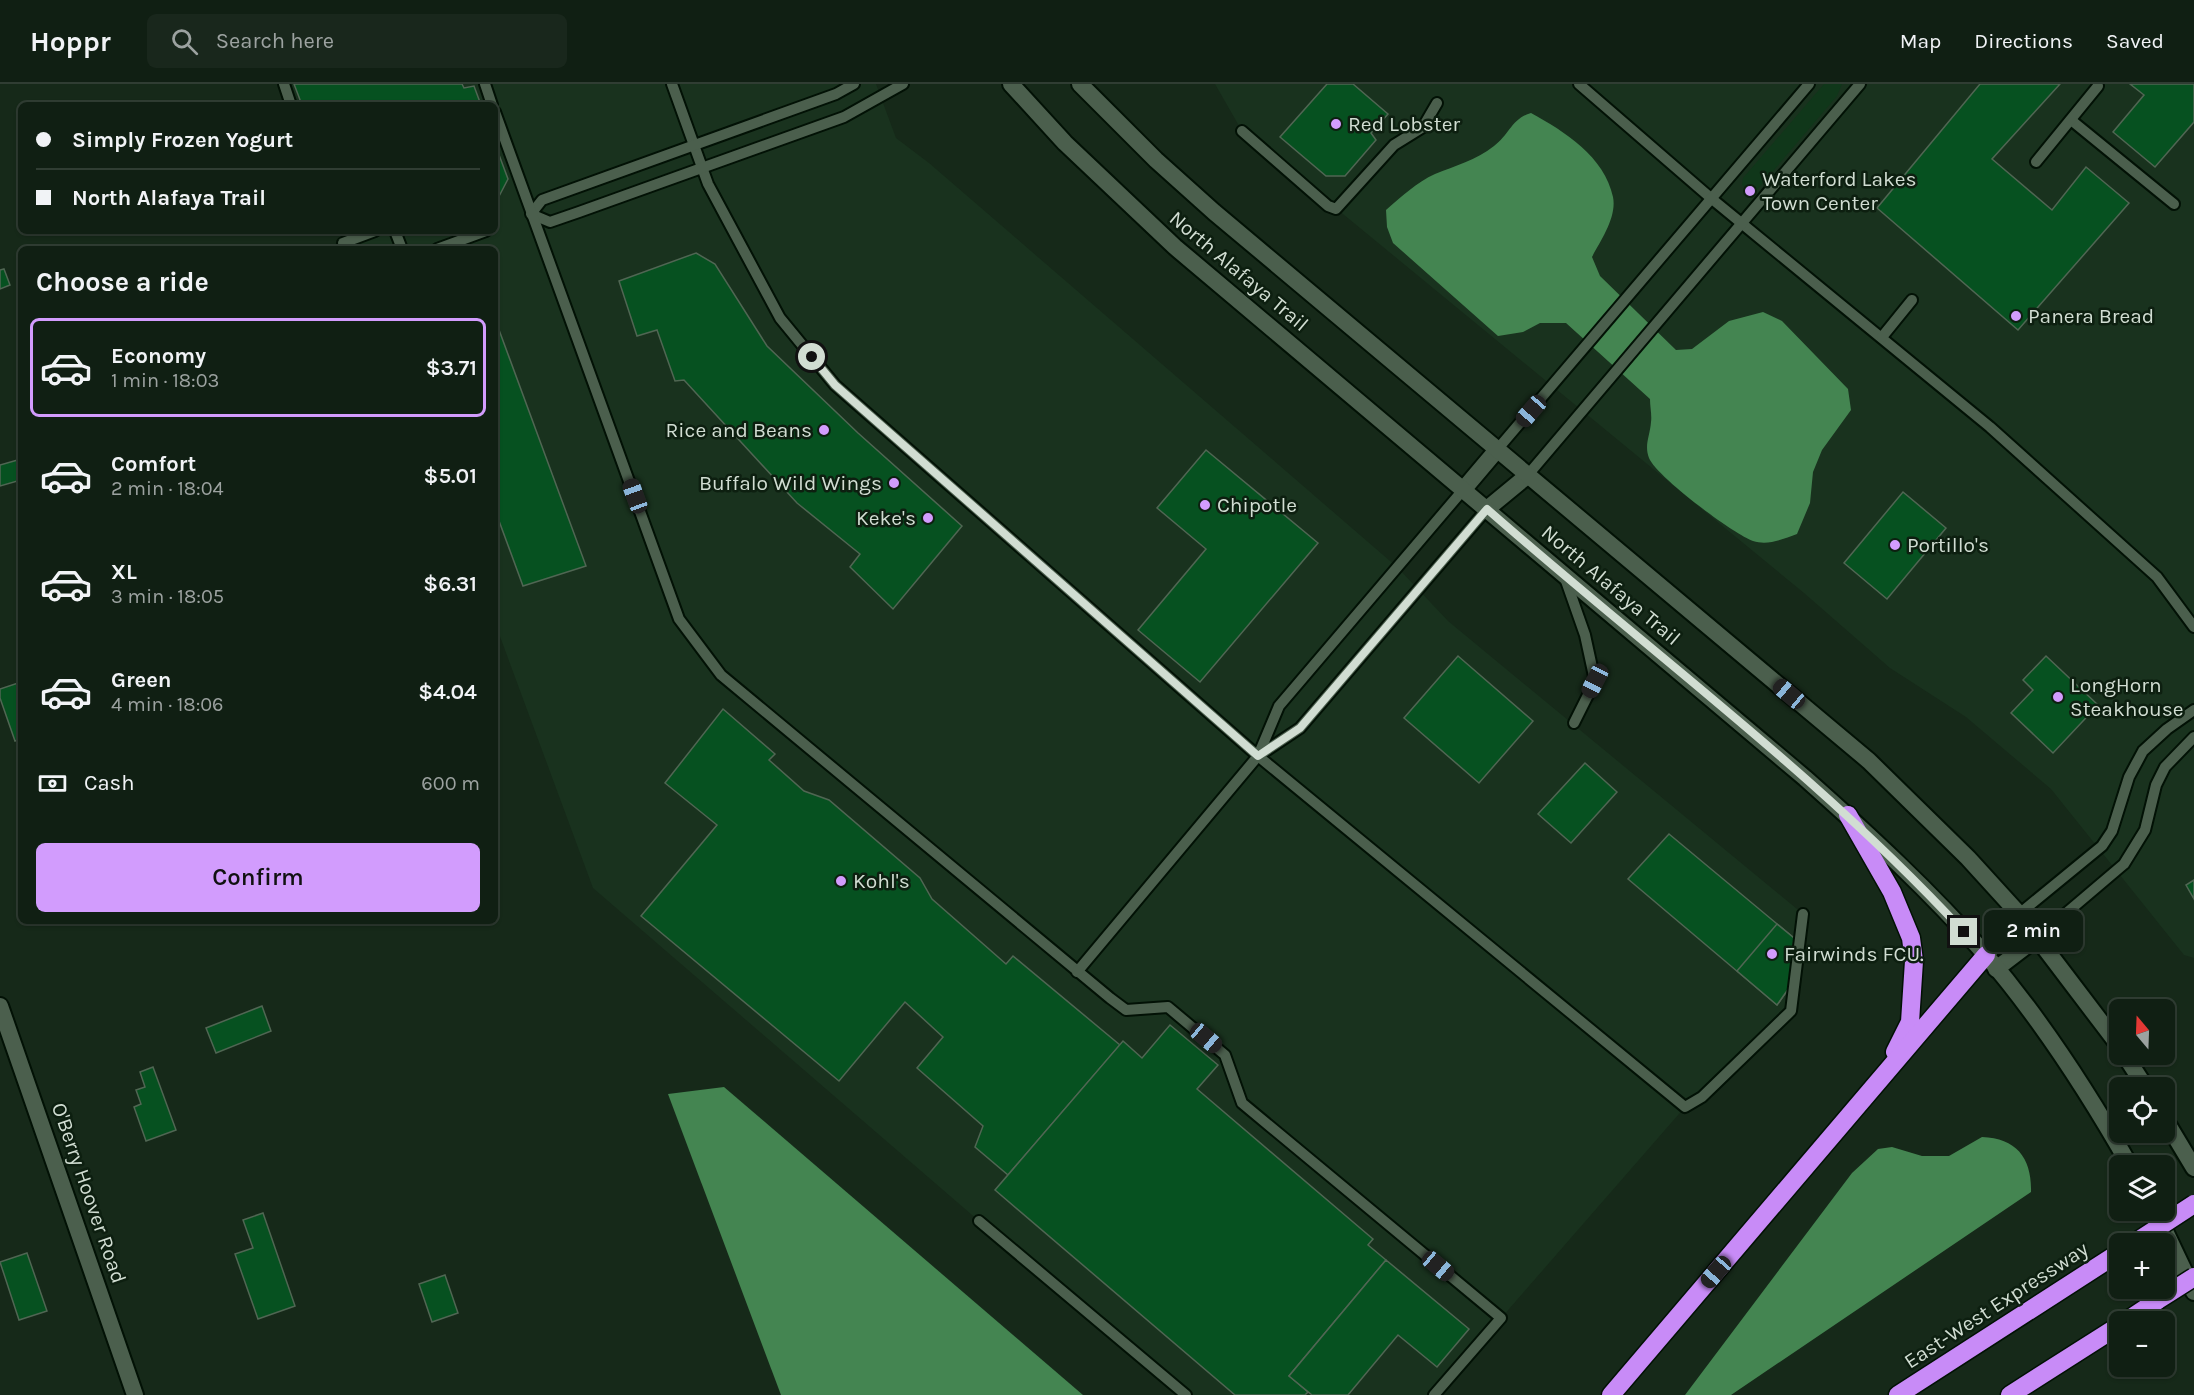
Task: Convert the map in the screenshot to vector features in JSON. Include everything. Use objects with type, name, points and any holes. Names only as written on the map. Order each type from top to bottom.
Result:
[{"type":"highway","points":[[1848,815],[1892,892],[1911,938],[1914,961],[1910,1022],[1881,1080]]},
{"type":"highway","points":[[1611,1395],[1881,1080],[1991,962]]},
{"type":"highway","points":[[2150,1233],[2194,1204]]},
{"type":"highway","name":"East-West Expressway","points":[[1898,1395],[2109,1259]]},
{"type":"highway","points":[[2142,1311],[2194,1277]]},
{"type":"highway","points":[[2010,1395],[2109,1332]]},
{"type":"main road","name":"North Alafaya Trail","points":[[1011,84],[1065,143],[1175,247],[1848,815],[1939,904],[1991,962],[2078,1082],[2123,1155]]},
{"type":"main road","name":"North Alafaya Trail","points":[[1080,84],[1172,175],[1497,451],[1869,761],[1960,849],[2019,914],[2109,1032]]},
{"type":"main road","points":[[1463,490],[1497,451]]},
{"type":"main road","points":[[1487,509],[1527,476]]},
{"type":"main road","points":[[1991,962],[2019,914]]},
{"type":"main road","points":[[1991,962],[2038,937]]},
{"type":"main road","name":"O'Berry Hoover Road","points":[[0,1006],[135,1395]]},
{"type":"main road","points":[[2175,1136],[2194,1168]]},
{"type":"main road","points":[[2160,1221],[2194,1292]]},
{"type":"lane","points":[[284,84],[290,102]]},
{"type":"lane","points":[[485,84],[491,102]]},
{"type":"lane","points":[[672,84],[708,184],[780,318],[835,385],[1258,756],[1685,1107],[1702,1097],[1791,1011],[1803,914]]},
{"type":"lane","points":[[531,214],[542,200],[836,94],[854,84]]},
{"type":"lane","points":[[531,214],[550,222],[844,117],[903,84]]},
{"type":"lane","points":[[1579,84],[1712,199],[1990,427],[2157,577],[2194,627]]},
{"type":"lane","points":[[1497,451],[1809,84]]},
{"type":"lane","points":[[1527,476],[1860,84]]},
{"type":"lane","points":[[2036,162],[2098,86]]},
{"type":"lane","points":[[1242,131],[1328,206],[1336,209],[1394,145],[1423,127],[1437,104]]},
{"type":"lane","points":[[498,120],[679,619],[721,675],[1077,972],[1126,1010],[1168,1007],[1226,1054],[1242,1103],[1501,1318],[1434,1395]]},
{"type":"lane","points":[[2071,120],[2174,204]]},
{"type":"lane","points":[[344,246],[369,234]]},
{"type":"lane","points":[[445,246],[478,234]]},
{"type":"lane","points":[[1882,337],[1912,300]]},
{"type":"lane","points":[[1258,756],[1279,706],[1463,490]]},
{"type":"lane","points":[[1077,972],[1258,756],[1300,728],[1487,509]]},
{"type":"lane","points":[[1564,575],[1585,635],[1595,681],[1574,723]]},
{"type":"lane","points":[[2019,914],[2102,846],[2112,831],[2128,777],[2143,751],[2166,729],[2194,710]]},
{"type":"lane","points":[[2038,937],[2124,864],[2145,830],[2156,786],[2165,766],[2194,738]]},
{"type":"lane","points":[[979,1221],[1186,1395]]},
{"type":"shaded area","points":[[284,84],[876,84],[896,138],[929,163],[1397,567],[1448,621],[1803,914],[1791,1011],[1685,1107],[1434,1395],[1186,1395],[979,1221],[593,888],[498,631],[498,246],[344,246],[340,234],[498,234],[498,102],[290,102]]},
{"type":"shaded area","name":"Waterford Lakes Town Center","points":[[1215,84],[2194,84],[2194,958],[2184,955],[2051,789],[1966,717],[1890,668],[1804,593],[1242,131]]},
{"type":"shaded area","points":[[1824,84],[1842,84],[1837,96],[1757,190],[1747,190],[1742,185],[1743,178]]},
{"type":"shaded area","points":[[1531,113],[1557,128],[1581,147],[1592,158],[1609,183],[1613,197],[1613,212],[1592,257],[1600,276],[1676,350],[1692,349],[1729,321],[1763,312],[1782,321],[1848,389],[1851,410],[1822,450],[1813,472],[1810,503],[1797,534],[1770,542],[1753,541],[1729,528],[1665,478],[1649,458],[1648,453],[1650,399],[1566,323],[1540,323],[1523,332],[1498,336],[1393,243],[1387,227],[1386,210],[1428,177],[1487,151],[1499,142],[1519,119]]},
{"type":"shaded area","points":[[724,1087],[1083,1395],[781,1395],[668,1094]]},
{"type":"shaded area","points":[[1982,1137],[2005,1141],[2020,1152],[2029,1170],[2031,1192],[1731,1395],[1685,1395],[1852,1173],[1878,1149],[1892,1147],[1922,1156],[1949,1156]]},
{"type":"building","points":[[294,84],[462,84],[464,88],[474,86],[480,102],[301,102]]},
{"type":"building","name":"Red Lobster","points":[[1327,84],[1353,84],[1388,114],[1371,133],[1376,140],[1345,176],[1326,176],[1280,137]]},
{"type":"building","points":[[1980,84],[2060,84],[1992,159],[2052,210],[2086,167],[2129,203],[2018,330],[1877,208]]},
{"type":"building","points":[[2130,84],[2194,84],[2194,122],[2155,167],[2113,132],[2144,95]]},
{"type":"building","points":[[498,152],[508,179],[498,198]]},
{"type":"building","points":[[696,253],[715,264],[767,346],[858,433],[962,526],[893,609],[850,567],[860,554],[797,503],[684,380],[675,381],[657,330],[637,336],[619,281]]},
{"type":"building","points":[[4,269],[10,285],[0,289],[0,270]]},
{"type":"building","points":[[498,327],[586,566],[523,586],[498,518]]},
{"type":"building","points":[[1206,450],[1318,543],[1200,682],[1138,630],[1206,549],[1157,508]]},
{"type":"building","points":[[18,460],[18,481],[0,486],[0,465]]},
{"type":"building","name":"Portillo's","points":[[1903,492],[1946,528],[1887,599],[1844,563]]},
{"type":"building","points":[[1458,656],[1533,721],[1479,783],[1404,718]]},
{"type":"building","name":"LongHorn Steakhouse","points":[[2046,656],[2098,705],[2053,753],[2011,713],[2033,690],[2023,680]]},
{"type":"building","points":[[18,683],[18,740],[15,741],[0,698],[0,689]]},
{"type":"building","points":[[723,709],[775,754],[769,760],[804,791],[829,800],[920,878],[932,899],[1006,964],[1013,956],[1120,1045],[1008,1175],[975,1147],[983,1126],[917,1068],[943,1037],[905,1002],[839,1081],[641,916],[717,825],[665,783]]},
{"type":"building","points":[[1585,763],[1617,792],[1571,843],[1538,814]]},
{"type":"building","points":[[1669,834],[1794,938],[1789,988],[1777,1005],[1628,879]]},
{"type":"building","points":[[2194,880],[2194,899],[2186,885]]},
{"type":"building","name":"Fairwinds FCU.","points":[[1777,924],[1794,938],[1789,988],[1777,1005],[1737,971]]},
{"type":"building","points":[[262,1006],[271,1031],[216,1053],[206,1028]]},
{"type":"building","points":[[1170,1025],[1218,1065],[1197,1089],[1373,1239],[1368,1245],[1386,1260],[1289,1376],[1308,1392],[1305,1395],[1235,1395],[995,1190],[1123,1041],[1142,1058]]},
{"type":"building","points":[[153,1067],[176,1130],[146,1141],[134,1107],[141,1104],[136,1090],[145,1087],[140,1072]]},
{"type":"building","points":[[263,1213],[295,1306],[258,1319],[235,1254],[253,1248],[243,1220]]},
{"type":"building","points":[[27,1253],[47,1311],[19,1320],[0,1262]]},
{"type":"building","points":[[1386,1260],[1469,1329],[1437,1367],[1398,1335],[1348,1395],[1312,1395],[1289,1376]]},
{"type":"building","points":[[445,1275],[458,1313],[432,1322],[419,1284]]},
{"type":"place","name":"Red Lobster","points":[[1336,124]]},
{"type":"place","name":"Waterford Lakes Town Center","points":[[1750,191]]},
{"type":"place","name":"Panera Bread","points":[[2016,316]]},
{"type":"place","name":"Rice and Beans","points":[[824,430]]},
{"type":"place","name":"Buffalo Wild Wings","points":[[894,483]]},
{"type":"place","name":"Chipotle","points":[[1205,505]]},
{"type":"place","name":"Keke's","points":[[928,518]]},
{"type":"place","name":"Portillo's","points":[[1895,545]]},
{"type":"place","name":"LongHorn Steakhouse","points":[[2058,697]]},
{"type":"place","name":"Kohl's","points":[[841,881]]},
{"type":"place","name":"Fairwinds FCU.","points":[[1772,954]]},
{"type":"route","points":[[812,357],[835,385],[1258,756],[1300,728],[1487,509],[1820,790],[1892,857],[1964,932]]}]
